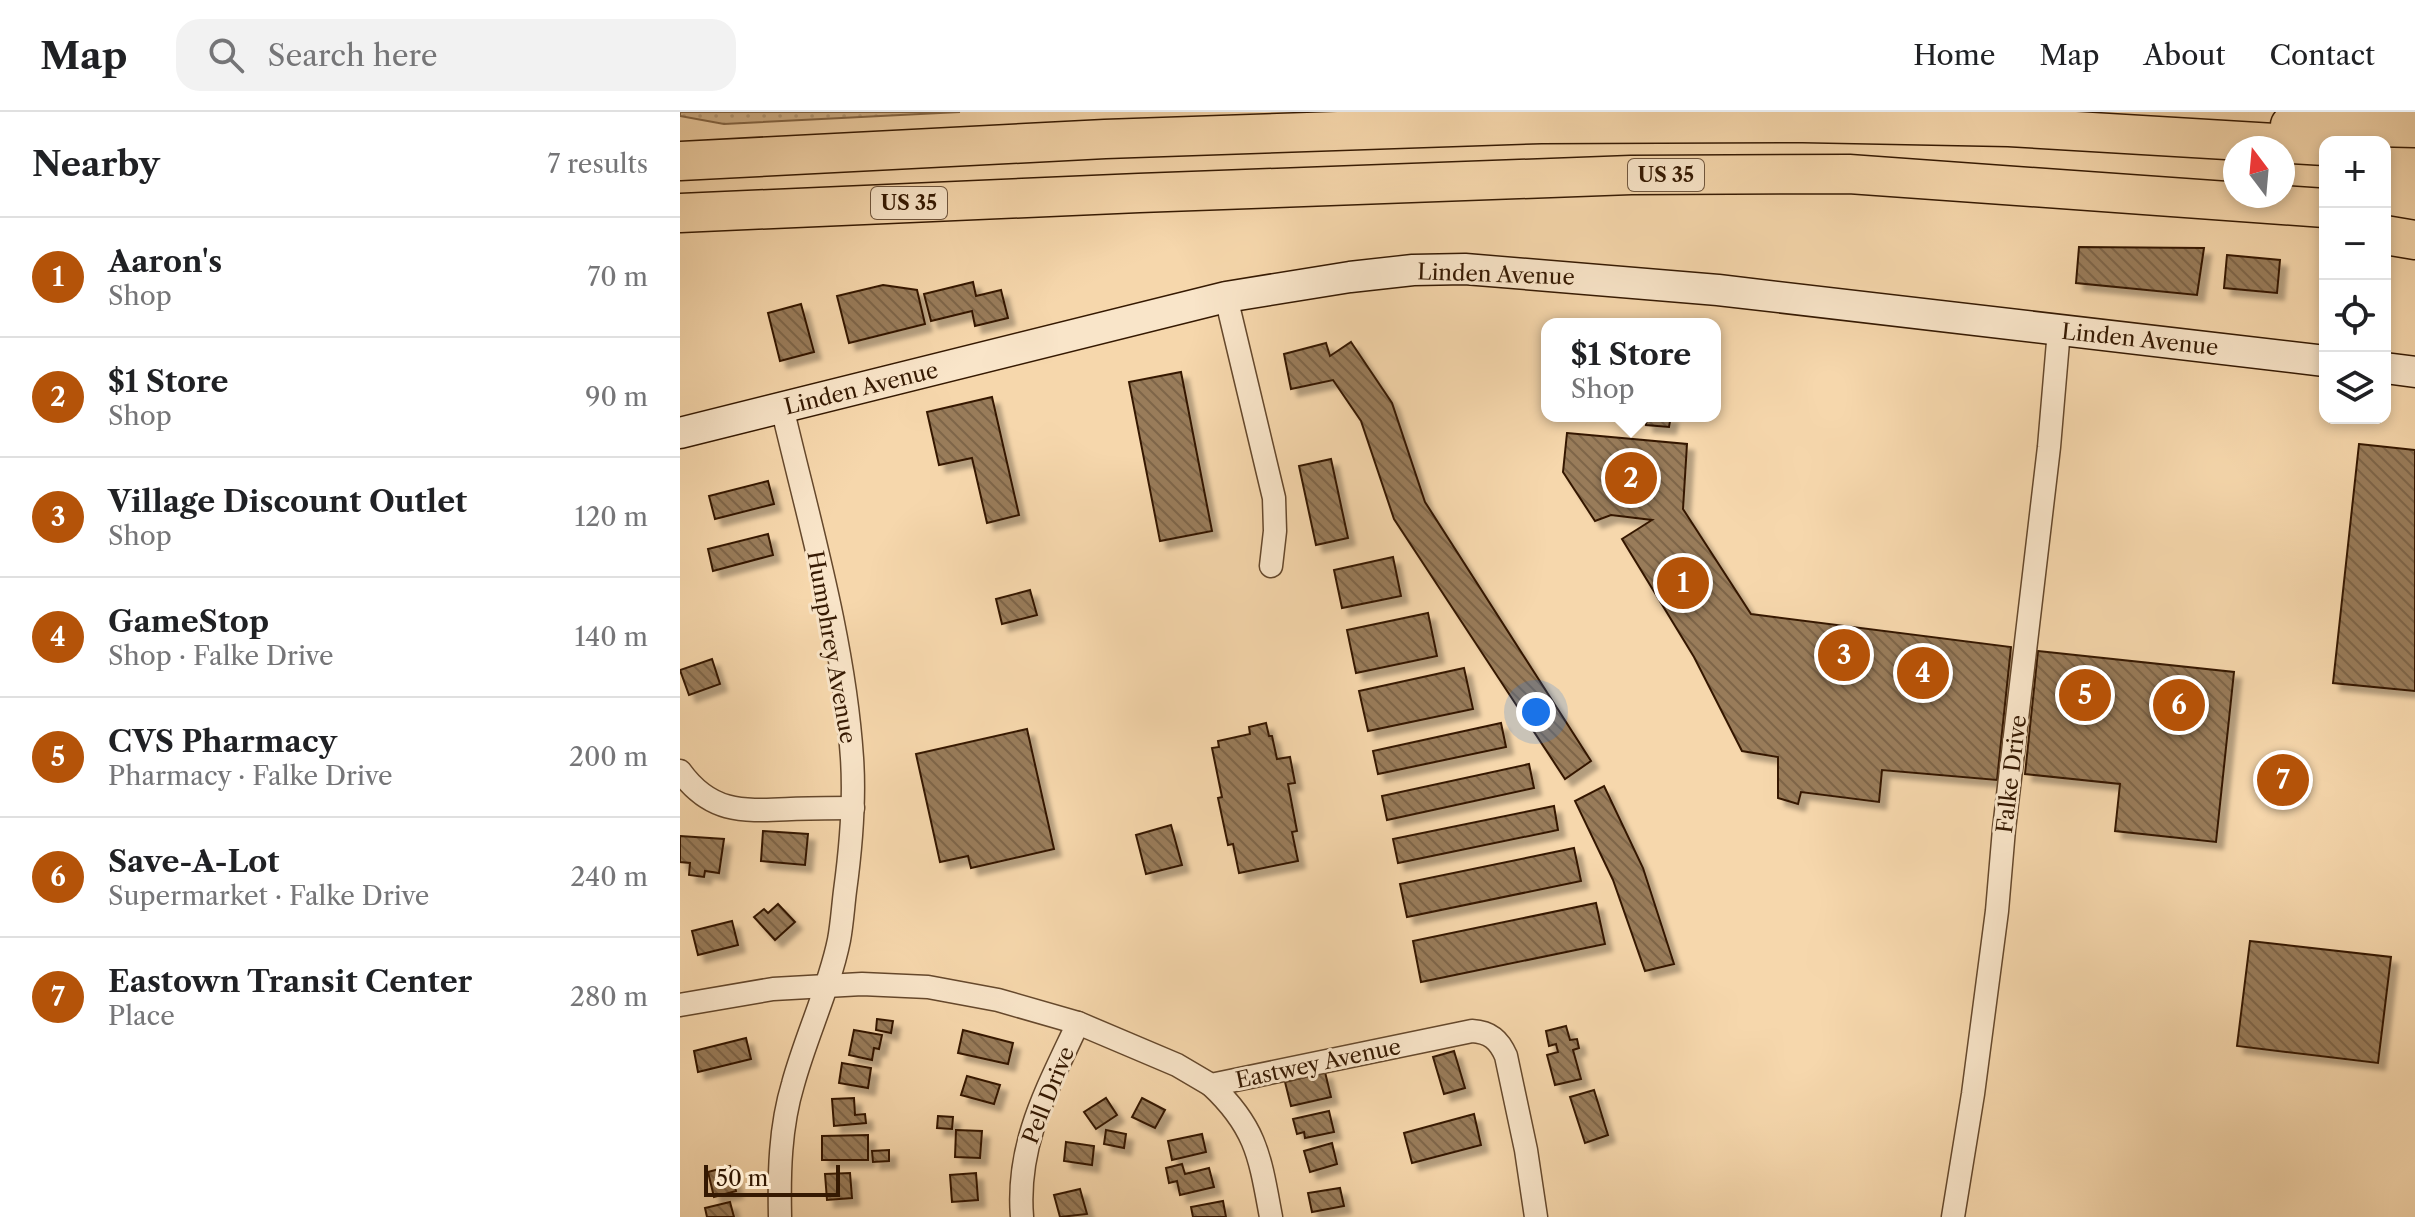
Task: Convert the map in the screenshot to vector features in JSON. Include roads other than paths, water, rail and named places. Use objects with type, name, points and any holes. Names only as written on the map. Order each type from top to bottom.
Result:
[{"type":"highway","points":[[680,161],[1105,139],[1556,124],[1803,123],[2009,127],[2348,125],[2415,128]]},
{"type":"highway","points":[[2009,127],[2319,146]]},
{"type":"highway","points":[[2391,150],[2415,152]]},
{"type":"highway","name":"US 35","points":[[680,213],[1631,175],[1849,174],[2319,208]]},
{"type":"highway","points":[[2184,199],[2319,225]]},
{"type":"highway","points":[[2391,212],[2415,214]]},
{"type":"highway","points":[[2391,236],[2415,240]]},
{"type":"main road","name":"Linden Avenue","points":[[680,433],[1226,297],[1381,274],[1465,269],[1750,293],[2319,360]]},
{"type":"main road","points":[[2391,369],[2415,372]]},
{"type":"street","points":[[1226,297],[1274,498],[1275,531],[1271,566]]},
{"type":"street","name":"Falke Drive","points":[[1953,1217],[1997,911],[2049,447],[2059,330]]},
{"type":"street","name":"Humphrey Avenue","points":[[780,1217],[782,1146],[788,1105],[839,939],[853,808],[847,705],[823,580],[782,407]]},
{"type":"street","points":[[680,771],[690,785],[707,799],[738,810],[853,808]]},
{"type":"street","name":"Eastwey Avenue","points":[[680,1005],[773,989],[826,985],[928,987],[998,1000],[1078,1023],[1139,1047],[1211,1085],[1472,1031],[1483,1032],[1502,1046],[1506,1056],[1526,1150],[1536,1217]]},
{"type":"street","name":"Pell Drive","points":[[1022,1217],[1022,1170],[1027,1142],[1078,1023]]},
{"type":"street","points":[[1211,1085],[1231,1103],[1254,1140],[1271,1217]]},
{"type":"place","name":"$1 Store","points":[[1631,478]]},
{"type":"place","name":"Aaron's","points":[[1683,583]]},
{"type":"place","name":"Village Discount Outlet","points":[[1844,655]]},
{"type":"place","name":"GameStop","points":[[1923,673]]},
{"type":"place","name":"CVS Pharmacy","points":[[2085,695]]},
{"type":"place","name":"Save-A-Lot","points":[[2179,705]]},
{"type":"place","name":"Eastown Transit Center","points":[[2283,780]]}]
